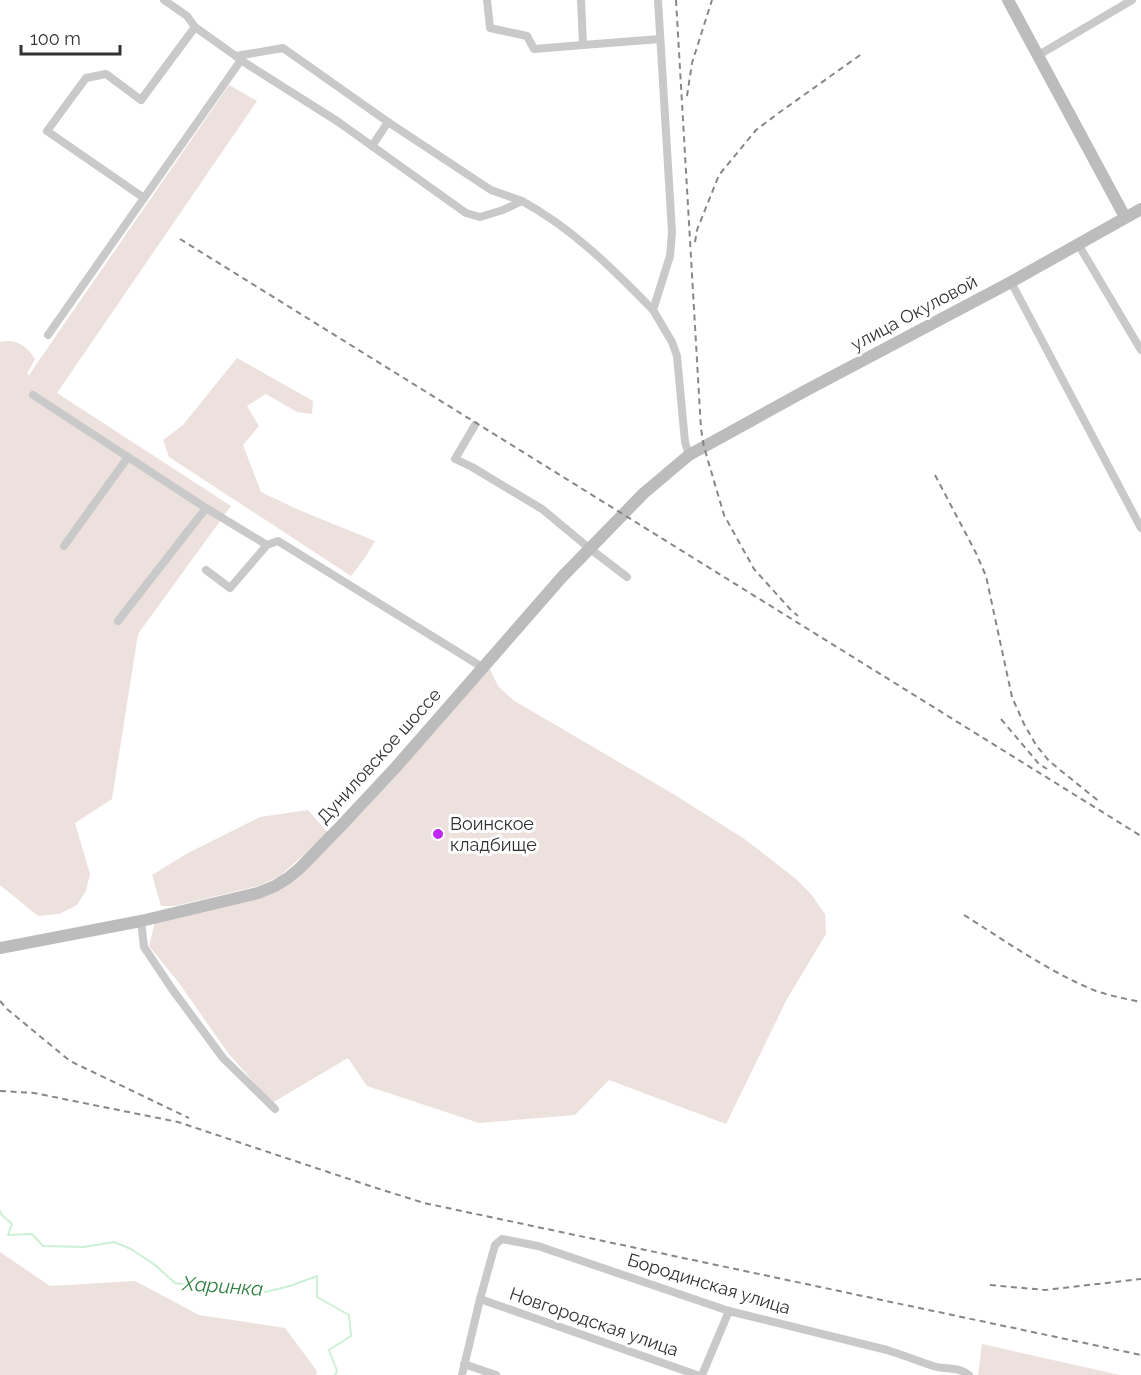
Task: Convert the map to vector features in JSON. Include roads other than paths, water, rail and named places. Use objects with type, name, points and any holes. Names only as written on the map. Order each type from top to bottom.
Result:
[{"type":"street","points":[[164,0],[188,16],[195,27],[238,58],[337,121],[466,213],[480,218],[522,201]]},
{"type":"street","points":[[487,0],[490,28],[527,36],[534,49],[660,39]]},
{"type":"street","points":[[580,0],[583,45]]},
{"type":"street","points":[[653,310],[670,256],[672,232],[658,0]]},
{"type":"street","points":[[1008,0],[1125,217]]},
{"type":"street","points":[[1037,56],[1132,0]]},
{"type":"street","points":[[144,198],[47,131],[86,78],[106,74],[141,100],[195,27]]},
{"type":"street","points":[[48,335],[238,58],[283,48],[388,122],[492,190],[522,201],[544,213],[613,269],[653,310],[672,342],[677,356],[685,442],[689,455]]},
{"type":"street","points":[[372,146],[388,122]]},
{"type":"street","name":"улица Окуловой","points":[[704,447],[1011,282],[1141,208]]},
{"type":"street","points":[[1078,244],[1141,350]]},
{"type":"street","points":[[1011,282],[1141,528]]},
{"type":"street","points":[[33,395],[267,545]]},
{"type":"street","points":[[475,425],[455,459],[542,509],[627,577]]},
{"type":"street","name":"Дуниловское шоссе","points":[[0,948],[141,921],[258,893],[288,878],[347,820],[396,767],[589,548],[644,493],[689,455],[704,447]]},
{"type":"street","points":[[64,546],[128,457]]},
{"type":"street","points":[[118,621],[206,508]]},
{"type":"street","points":[[206,570],[230,588],[267,545],[278,541],[483,667]]},
{"type":"street","points":[[141,921],[144,947],[172,989],[223,1058],[275,1109]]},
{"type":"street","name":"Бородинская улица","points":[[480,1299],[495,1245],[501,1239],[538,1246],[729,1311],[887,1350],[913,1358],[937,1371],[961,1370],[969,1375]]},
{"type":"street","points":[[462,1375],[480,1299]]},
{"type":"street","name":"Новгородская улица","points":[[480,1299],[697,1375]]},
{"type":"street","points":[[702,1375],[729,1311]]},
{"type":"street","points":[[464,1364],[496,1375]]},
{"type":"waterway","name":"Харинка","points":[[0,1211],[12,1224],[8,1235],[32,1234],[43,1246],[84,1247],[114,1242],[131,1249],[155,1265],[175,1283],[215,1289],[265,1292],[317,1276],[317,1297],[349,1315],[351,1336],[329,1350],[337,1371],[335,1375]]},
{"type":"railway","points":[[676,0],[701,429],[704,447],[724,515],[754,569],[798,616]]},
{"type":"railway","points":[[687,96],[692,63],[712,0]]},
{"type":"railway","points":[[695,242],[697,230],[719,175],[756,130],[863,53]]},
{"type":"railway","points":[[180,239],[1141,836]]},
{"type":"railway","points":[[935,475],[986,576],[1012,697],[1024,724],[1036,745],[1049,761],[1101,803]]},
{"type":"railway","points":[[1001,719],[1039,764],[1047,769]]},
{"type":"railway","points":[[964,915],[1062,975],[1096,991],[1141,1002]]},
{"type":"railway","points":[[0,1001],[70,1061],[189,1118]]},
{"type":"railway","points":[[0,1091],[34,1093],[178,1122],[424,1203],[1141,1355]]},
{"type":"railway","points":[[990,1285],[1045,1290],[1141,1279]]},
{"type":"place","name":"Воинское кладбище","points":[[438,834]]}]
